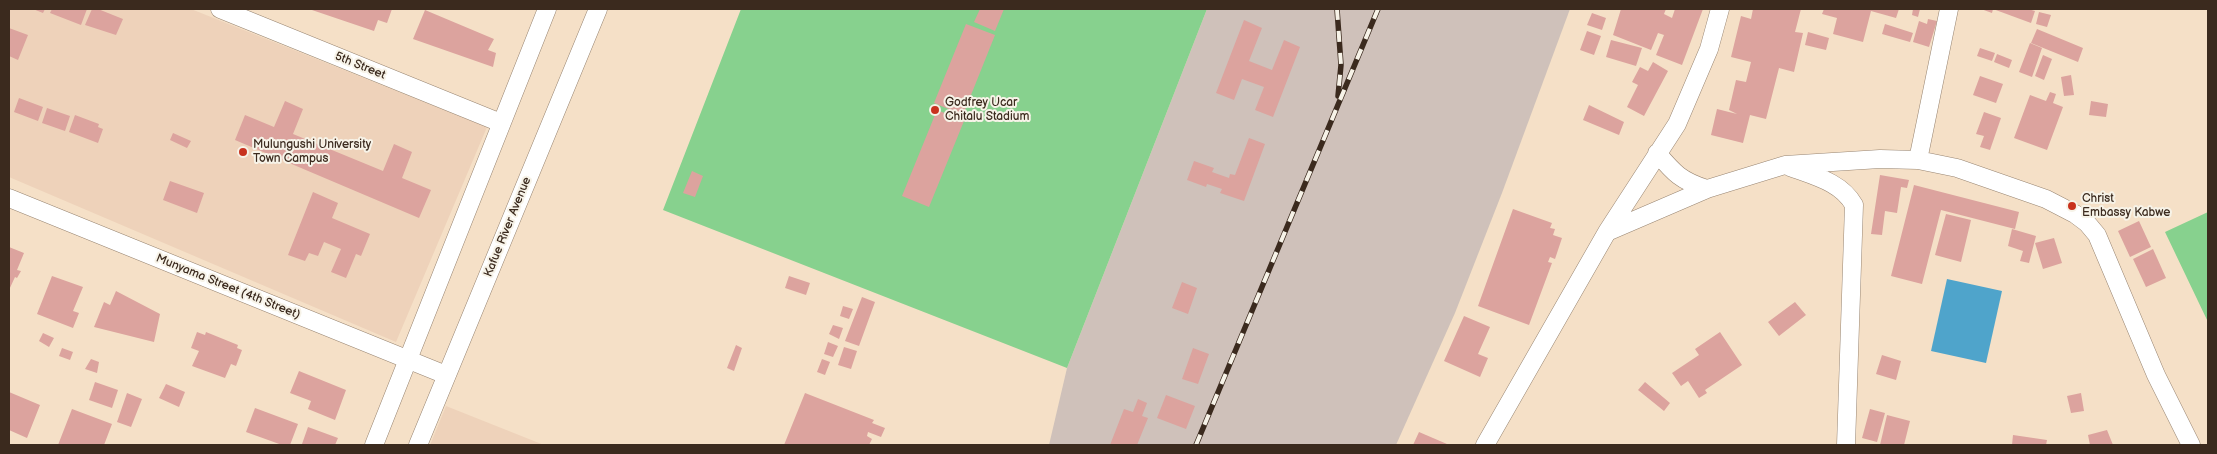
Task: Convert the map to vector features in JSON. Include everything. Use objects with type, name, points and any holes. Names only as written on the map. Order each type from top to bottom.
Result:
[{"type":"street","name":"5th Street","points":[[220,9],[501,123]]},
{"type":"street","points":[[374,445],[547,9]]},
{"type":"street","name":"Kafue River Avenue","points":[[418,445],[598,9]]},
{"type":"street","points":[[1485,445],[1607,232],[1656,153],[1677,124],[1709,49],[1720,9]]},
{"type":"street","points":[[1918,160],[1949,9]]},
{"type":"street","points":[[1656,153],[1675,175],[1687,183],[1707,189]]},
{"type":"street","points":[[1607,232],[1707,189],[1785,165],[1880,159],[1918,160],[1957,168],[2046,199],[2087,222],[2096,235],[2156,375],[2191,445]]},
{"type":"street","points":[[1785,165],[1830,182],[1848,193],[1854,205],[1846,445]]},
{"type":"street","name":"Munyama Street (4th Street)","points":[[9,198],[446,375]]},
{"type":"shaded area","name":"Mulungushi University Town Campus","points":[[9,9],[191,9],[487,127],[396,342],[9,177]]},
{"type":"shaded area","points":[[1207,9],[1570,9],[1502,193],[1455,313],[1396,445],[1049,445],[1067,368]]},
{"type":"shaded area","points":[[446,406],[544,445],[430,445]]},
{"type":"green space","name":"Godfrey Ucar Chitalu Stadium","points":[[741,9],[1207,9],[1067,368],[663,210]]},
{"type":"green space","points":[[2208,212],[2208,322],[2165,232]]},
{"type":"water","points":[[1947,279],[2002,291],[1986,363],[1931,351]]},
{"type":"building","points":[[33,9],[45,9],[43,13]]},
{"type":"building","points":[[52,9],[87,9],[81,25],[50,13]]},
{"type":"building","points":[[92,9],[98,9],[123,19],[116,35],[85,25]]},
{"type":"building","points":[[309,9],[392,9],[387,23],[378,20],[374,31]]},
{"type":"building","points":[[980,9],[1004,9],[995,31],[974,22]]},
{"type":"building","points":[[1621,9],[1666,9],[1664,14],[1672,18],[1675,9],[1703,9],[1682,65],[1656,55],[1664,35],[1658,33],[1651,50],[1613,35]]},
{"type":"building","points":[[1753,9],[1801,9],[1795,32],[1803,33],[1794,72],[1779,68],[1766,119],[1750,115],[1743,143],[1711,135],[1717,109],[1737,114],[1729,110],[1736,80],[1746,82],[1751,62],[1731,57],[1741,16],[1751,19]]},
{"type":"building","points":[[1824,9],[1899,9],[1896,18],[1871,11],[1863,42],[1833,34],[1837,18],[1822,14]]},
{"type":"building","points":[[1913,9],[1920,9],[1918,17],[1912,15]]},
{"type":"building","points":[[1981,9],[1993,9],[1992,13]]},
{"type":"building","points":[[1993,9],[2028,9],[2035,11],[2031,23]]},
{"type":"building","points":[[425,10],[494,39],[488,50],[496,53],[493,67],[413,39]]},
{"type":"building","points":[[2039,12],[2051,15],[2047,27],[2036,24]]},
{"type":"building","points":[[1592,13],[1606,18],[1602,30],[1587,25]]},
{"type":"building","points":[[1928,19],[1937,21],[1929,47],[1913,42],[1919,21],[1927,24]]},
{"type":"building","points":[[1244,20],[1262,28],[1249,61],[1272,70],[1284,40],[1300,47],[1273,117],[1255,110],[1264,87],[1242,79],[1234,100],[1216,93]]},
{"type":"building","points":[[966,24],[995,35],[963,115],[934,103]]},
{"type":"building","points":[[1885,24],[1913,33],[1910,42],[1882,34]]},
{"type":"building","points":[[9,28],[28,35],[18,60],[9,56]]},
{"type":"building","points":[[2037,29],[2083,48],[2078,62],[2031,43]]},
{"type":"building","points":[[1587,31],[1601,36],[1594,55],[1580,50]]},
{"type":"building","points":[[1808,32],[1829,38],[1826,50],[1805,45]]},
{"type":"building","points":[[1611,40],[1642,48],[1636,66],[1606,57]]},
{"type":"building","points":[[2030,43],[2042,48],[2032,77],[2019,72]]},
{"type":"building","points":[[1980,48],[1995,53],[1992,61],[1977,56]]},
{"type":"building","points":[[1997,54],[2012,60],[2009,68],[1994,62]]},
{"type":"building","points":[[2043,55],[2052,59],[2044,80],[2035,76]]},
{"type":"building","points":[[1653,62],[1668,71],[1644,116],[1627,107],[1638,85],[1632,82],[1640,67],[1648,71]]},
{"type":"building","points":[[2071,75],[2074,95],[2064,96],[2061,77]]},
{"type":"building","points":[[1980,76],[2003,84],[1996,103],[1973,95]]},
{"type":"building","points":[[2050,92],[2056,94],[2053,103],[2063,107],[2047,150],[2014,138],[2030,95],[2046,101]]},
{"type":"building","points":[[19,98],[43,107],[38,121],[14,112]]},
{"type":"building","points":[[285,101],[303,109],[293,134],[383,171],[394,144],[412,152],[402,178],[431,190],[419,218],[235,140],[245,115],[274,127]]},
{"type":"building","points":[[2091,101],[2108,104],[2106,117],[2089,115]]},
{"type":"building","points":[[1589,105],[1624,122],[1619,135],[1583,120]]},
{"type":"building","points":[[47,108],[70,116],[65,131],[42,123]]},
{"type":"building","points":[[937,110],[964,121],[929,207],[902,196]]},
{"type":"building","points":[[1984,112],[2001,118],[1990,150],[1980,147],[1984,136],[1976,134]]},
{"type":"building","points":[[75,115],[99,124],[98,127],[103,129],[98,143],[69,132]]},
{"type":"building","points":[[173,133],[191,141],[187,148],[170,140]]},
{"type":"building","points":[[1249,138],[1265,144],[1244,201],[1220,193],[1222,189],[1207,184],[1206,187],[1187,180],[1194,161],[1214,168],[1212,172],[1229,178],[1230,174],[1235,175]]},
{"type":"building","points":[[692,171],[703,176],[695,197],[683,193]]},
{"type":"building","points":[[1880,175],[1909,180],[1907,188],[1901,187],[1897,213],[1885,211],[1882,235],[1871,234]]},
{"type":"building","points":[[170,181],[204,193],[197,213],[163,200]]},
{"type":"building","points":[[1914,185],[2019,212],[2015,229],[1941,210],[1922,284],[1891,276]]},
{"type":"building","points":[[313,192],[338,203],[332,218],[370,234],[361,256],[356,254],[346,278],[331,272],[341,249],[324,242],[318,256],[309,253],[305,261],[288,255]]},
{"type":"building","points":[[1513,209],[1552,223],[1550,228],[1555,229],[1553,235],[1562,238],[1555,259],[1550,257],[1548,262],[1552,263],[1529,325],[1478,306]]},
{"type":"building","points":[[1946,214],[1971,220],[1961,262],[1935,255]]},
{"type":"building","points":[[2139,221],[2151,247],[2130,257],[2118,231]]},
{"type":"building","points":[[2012,229],[2036,236],[2029,263],[2020,261],[2023,251],[2008,246]]},
{"type":"building","points":[[2054,238],[2062,263],[2043,269],[2035,243]]},
{"type":"building","points":[[9,247],[24,253],[17,270],[21,271],[17,278],[15,277],[9,290]]},
{"type":"building","points":[[2153,249],[2166,278],[2146,287],[2133,259]]},
{"type":"building","points":[[52,276],[83,287],[73,311],[79,313],[73,328],[37,314]]},
{"type":"building","points":[[789,276],[810,283],[806,295],[785,288]]},
{"type":"building","points":[[1182,282],[1197,288],[1188,314],[1172,308]]},
{"type":"building","points":[[116,291],[160,314],[154,342],[94,327],[104,302],[110,305]]},
{"type":"building","points":[[862,297],[875,302],[859,346],[845,341]]},
{"type":"building","points":[[1795,302],[1806,315],[1779,336],[1768,322]]},
{"type":"building","points":[[843,306],[853,309],[849,319],[840,316]]},
{"type":"building","points":[[1464,316],[1490,327],[1478,354],[1488,358],[1480,377],[1444,361]]},
{"type":"building","points":[[833,325],[843,328],[839,339],[829,334]]},
{"type":"building","points":[[197,332],[205,335],[206,332],[238,345],[237,348],[242,350],[236,366],[231,364],[225,378],[192,366],[199,351],[191,348]]},
{"type":"building","points":[[1720,332],[1742,365],[1705,390],[1707,393],[1699,398],[1688,381],[1681,386],[1672,373],[1699,355],[1695,349]]},
{"type":"building","points":[[43,333],[54,338],[49,347],[39,341]]},
{"type":"building","points":[[828,342],[838,346],[833,357],[824,354]]},
{"type":"building","points":[[736,345],[742,348],[734,371],[727,368]]},
{"type":"building","points":[[844,347],[857,351],[851,369],[838,365]]},
{"type":"building","points":[[62,348],[73,352],[70,360],[59,356]]},
{"type":"building","points":[[1193,348],[1209,354],[1198,384],[1182,379]]},
{"type":"building","points":[[1882,355],[1901,361],[1896,380],[1876,374]]},
{"type":"building","points":[[91,359],[99,362],[97,373],[85,369]]},
{"type":"building","points":[[822,359],[830,362],[825,375],[817,372]]},
{"type":"building","points":[[299,371],[346,390],[335,420],[308,409],[311,401],[290,393]]},
{"type":"building","points":[[95,382],[118,390],[112,408],[89,400]]},
{"type":"building","points":[[1645,382],[1670,403],[1664,411],[1638,390]]},
{"type":"building","points":[[166,384],[185,392],[179,407],[159,398]]},
{"type":"building","points":[[9,392],[40,405],[27,438],[9,430]]},
{"type":"building","points":[[127,393],[142,399],[131,427],[117,422]]},
{"type":"building","points":[[805,393],[874,420],[872,423],[885,428],[881,437],[868,432],[867,436],[872,439],[869,445],[784,445]]},
{"type":"building","points":[[2081,393],[2084,411],[2071,413],[2067,396]]},
{"type":"building","points":[[1166,395],[1195,406],[1186,429],[1157,418]]},
{"type":"building","points":[[1138,399],[1147,403],[1142,416],[1148,418],[1137,445],[1110,445],[1124,409],[1133,412]]},
{"type":"building","points":[[255,408],[298,424],[290,445],[282,445],[246,432]]},
{"type":"building","points":[[72,409],[112,424],[104,445],[58,445]]},
{"type":"building","points":[[1870,409],[1885,413],[1877,442],[1862,438]]},
{"type":"building","points":[[1887,415],[1910,421],[1904,445],[1880,445]]},
{"type":"building","points":[[308,427],[338,438],[335,445],[302,444]]},
{"type":"building","points":[[2107,430],[2113,445],[2090,445],[2088,435]]},
{"type":"building","points":[[1419,432],[1447,444],[1413,445]]},
{"type":"building","points":[[2013,435],[2047,440],[2046,445],[2012,445]]},
{"type":"railway","points":[[1337,9],[1341,65],[1338,96]]},
{"type":"railway","points":[[1196,445],[1378,9]]},
{"type":"place","name":"Godfrey Ucar Chitalu Stadium","points":[[935,110]]},
{"type":"place","name":"Mulungushi University Town Campus","points":[[243,152]]},
{"type":"place","name":"Christ Embassy Kabwe","points":[[2072,206]]}]
